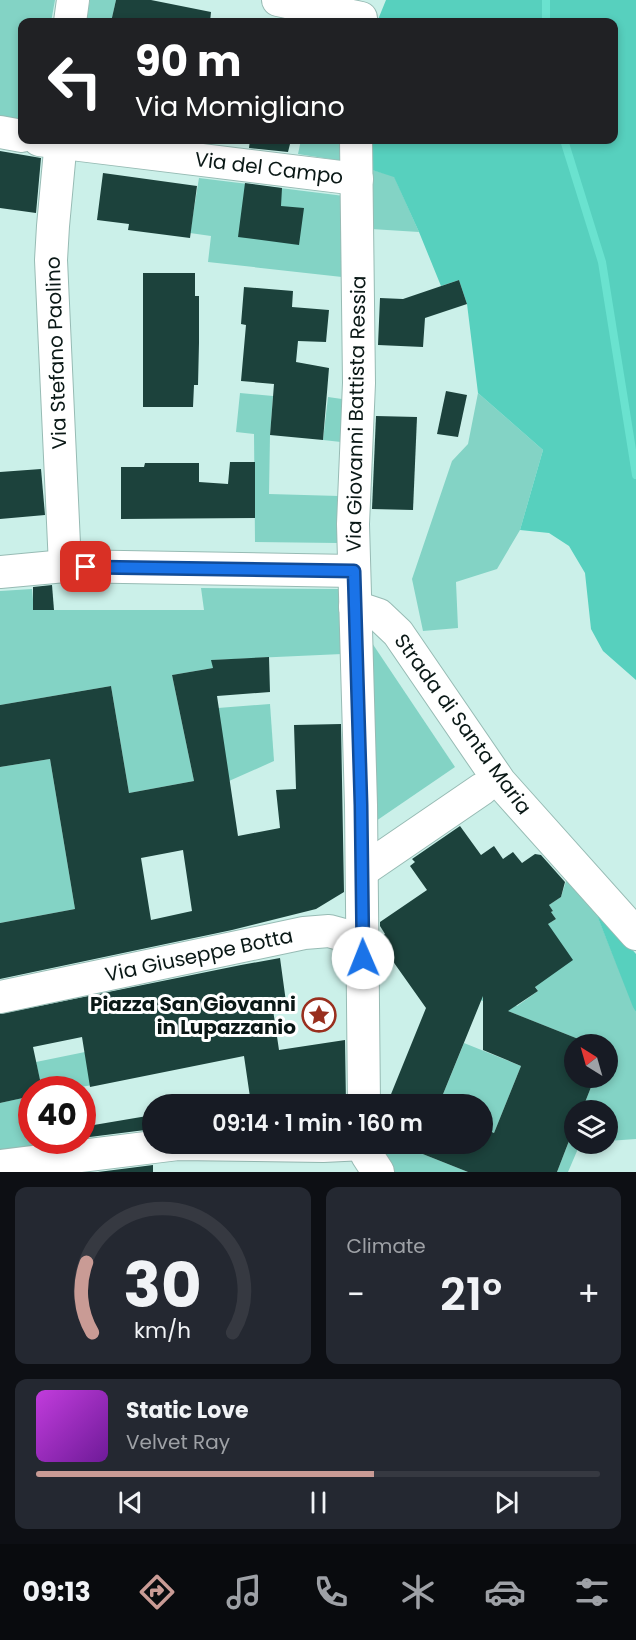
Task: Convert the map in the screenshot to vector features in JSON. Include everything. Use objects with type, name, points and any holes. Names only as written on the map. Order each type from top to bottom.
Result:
[{"type":"street","points":[[71,18],[73,0]]},
{"type":"street","points":[[278,0],[361,14]]},
{"type":"street","points":[[0,132],[18,135]]},
{"type":"street","name":"Via Stefano Paolino","points":[[54,144],[51,260],[65,567]]},
{"type":"street","name":"Via del Campo","points":[[78,144],[357,179]]},
{"type":"street","name":"Via Giovanni Battista Ressia","points":[[356,144],[358,383],[353,524],[362,871],[364,1094]]},
{"type":"street","points":[[0,572],[65,567],[354,571]]},
{"type":"street","name":"Strada di Santa Maria","points":[[355,607],[379,615],[398,633],[500,782],[636,934]]},
{"type":"street","points":[[362,871],[482,789]]},
{"type":"street","name":"Via Giuseppe Botta","points":[[0,997],[304,933],[329,931],[362,939]]},
{"type":"street","points":[[0,1166],[142,1148]]},
{"type":"street","points":[[366,1154],[378,1172]]},
{"type":"green space","points":[[0,0],[55,0],[52,18],[18,18],[18,123],[0,120]]},
{"type":"green space","points":[[90,0],[116,0],[112,18],[87,18]]},
{"type":"green space","points":[[386,0],[636,0],[636,680],[603,651],[591,629],[585,573],[569,546],[549,533],[520,530],[543,450],[478,393],[467,304],[459,280],[441,286],[394,177],[369,169],[369,144],[618,144],[618,18],[379,18]]},
{"type":"green space","points":[[300,144],[344,144],[343,161],[298,154]]},
{"type":"green space","points":[[369,169],[394,176],[419,232],[371,229]]},
{"type":"green space","points":[[199,178],[344,196],[342,277],[208,262],[211,236],[190,233]]},
{"type":"green space","points":[[240,393],[273,396],[269,494],[339,496],[338,543],[255,542],[254,434],[236,432]]},
{"type":"green space","points":[[478,393],[543,450],[520,530],[497,569],[456,582],[458,628],[423,631],[412,579],[452,461],[468,444]]},
{"type":"green space","points":[[328,397],[342,399],[341,442],[323,440]]},
{"type":"green space","points":[[201,588],[341,589],[342,654],[212,660],[213,668],[172,675],[194,781],[129,793],[111,686],[0,705],[0,591],[32,589],[34,610],[204,610]]},
{"type":"green space","points":[[370,640],[455,767],[376,821]]},
{"type":"green space","points":[[270,704],[274,761],[229,781],[218,708]]},
{"type":"green space","points":[[50,759],[75,909],[0,923],[0,767]]},
{"type":"green space","points":[[567,878],[593,905],[636,1012],[636,1139],[618,1140],[618,1100],[586,1100],[591,1088],[618,1088],[618,1034],[566,1034],[470,996],[490,981],[517,1006],[538,991],[533,983],[548,924],[556,919],[549,905],[561,897]]},
{"type":"green space","points":[[593,905],[636,954],[636,1012],[633,1007]]},
{"type":"green space","points":[[464,1043],[521,1066],[494,1133],[493,1094],[443,1094]]},
{"type":"green space","points":[[85,1052],[104,1083],[96,1084],[96,1076],[39,1076],[36,1062]]},
{"type":"green space","points":[[18,1099],[19,1154],[0,1157],[0,1103]]},
{"type":"green space","points":[[383,1154],[423,1154],[468,1172],[392,1172]]},
{"type":"green space","points":[[564,1154],[576,1154],[568,1172],[557,1172]]},
{"type":"building","points":[[116,0],[151,0],[211,12],[210,18],[112,18]]},
{"type":"building","points":[[250,144],[290,144],[288,152],[249,148]]},
{"type":"building","points":[[0,151],[41,158],[36,213],[0,208]]},
{"type":"building","points":[[103,173],[197,186],[190,238],[128,230],[129,224],[97,220]]},
{"type":"building","points":[[245,183],[282,188],[281,206],[304,208],[299,245],[238,237]]},
{"type":"building","points":[[143,273],[195,273],[195,296],[199,296],[199,343],[198,385],[194,385],[193,407],[143,407]]},
{"type":"building","points":[[459,280],[467,304],[425,318],[423,347],[378,345],[380,298],[403,299]]},
{"type":"building","points":[[244,287],[293,291],[292,307],[329,310],[326,342],[298,341],[296,362],[329,368],[323,440],[270,435],[274,384],[241,381],[246,325],[241,324]]},
{"type":"building","points":[[446,391],[467,395],[458,437],[437,434]]},
{"type":"building","points":[[376,416],[417,417],[413,510],[372,509]]},
{"type":"building","points":[[230,462],[255,462],[255,518],[121,519],[121,467],[144,467],[145,463],[199,463],[199,482],[228,484]]},
{"type":"building","points":[[41,469],[45,515],[0,519],[0,472]]},
{"type":"building","points":[[52,585],[54,610],[33,610],[33,587]]},
{"type":"building","points":[[269,657],[270,692],[217,696],[238,836],[280,828],[276,790],[296,789],[294,725],[341,724],[344,892],[316,909],[232,930],[0,979],[0,923],[75,909],[50,759],[0,767],[0,705],[111,686],[129,793],[194,781],[172,675],[213,668],[211,660]],"holes":[[[183,850],[192,911],[151,920],[141,858]]]},
{"type":"building","points":[[460,826],[481,855],[494,846],[503,859],[513,852],[522,863],[535,854],[541,855],[565,882],[561,897],[549,905],[556,919],[548,924],[573,960],[535,987],[538,991],[508,1011],[566,1034],[564,1034],[564,1088],[591,1088],[586,1100],[564,1100],[564,1154],[557,1172],[468,1172],[423,1154],[493,1154],[493,1133],[521,1066],[483,1050],[483,996],[443,1094],[391,1094],[426,1008],[380,943],[380,937],[385,934],[380,922],[427,890],[410,866],[415,862],[412,859]]},
{"type":"building","points":[[280,958],[286,1002],[272,1003],[279,1050],[345,1040],[346,1094],[250,1094],[244,1056],[96,1086],[96,1076],[88,1076],[82,1037],[33,1047],[39,1076],[18,1076],[18,1099],[0,1103],[0,1014]]},
{"type":"building","points":[[142,1117],[142,1130],[96,1136],[96,1125]]},
{"type":"building","points":[[153,1165],[153,1172],[98,1172]]},
{"type":"waterway","points":[[546,0],[546,18]]},
{"type":"waterway","points":[[565,144],[602,262],[636,475]]},
{"type":"place","name":"Piazza San Giovanni in Lupazzanio","points":[[319,1015]]},
{"type":"route","points":[[86,567],[354,571],[363,958]]}]
